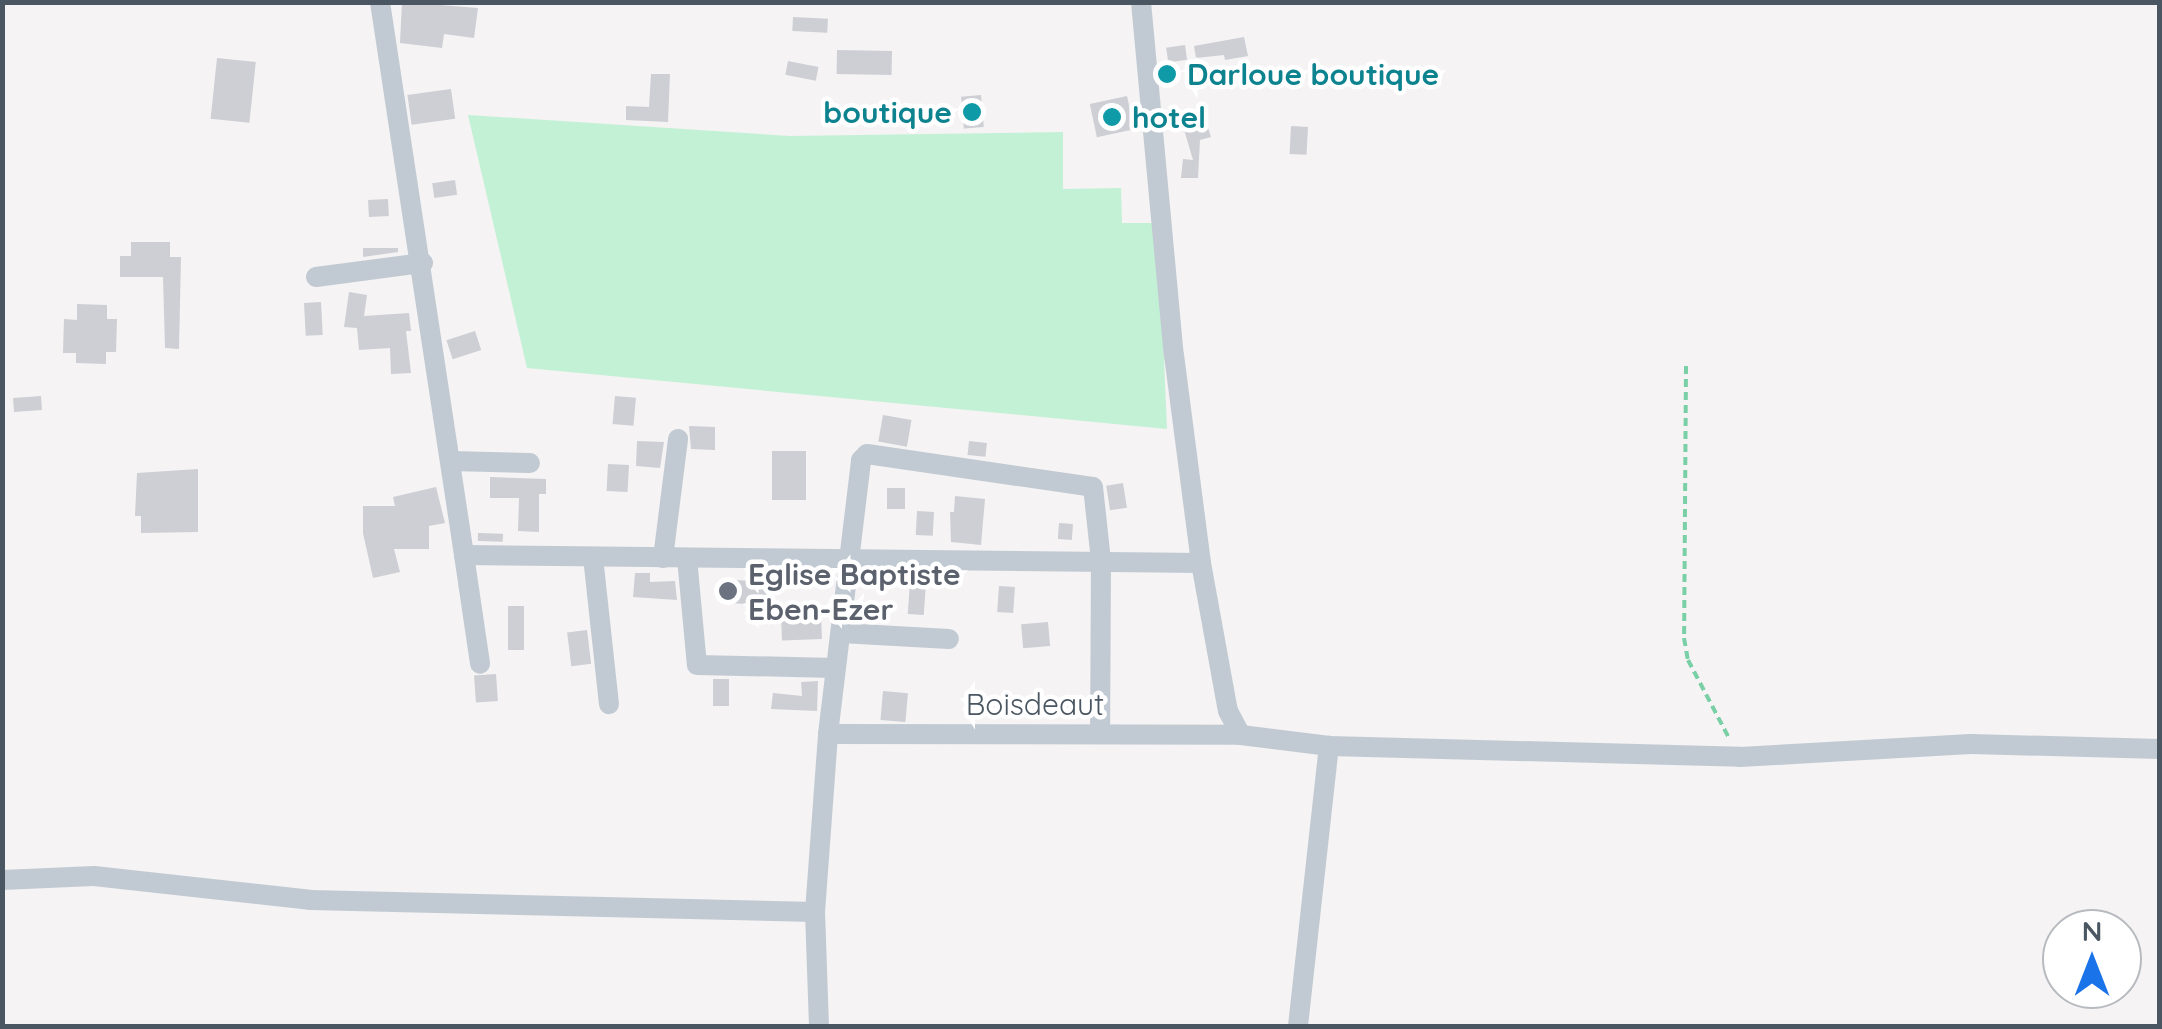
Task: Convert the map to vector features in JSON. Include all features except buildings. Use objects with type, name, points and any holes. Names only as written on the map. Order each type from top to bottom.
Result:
[{"type":"street","points":[[380,2],[395,122],[423,263],[480,664]]},
{"type":"street","points":[[1141,2],[1174,355],[1201,563],[1228,712],[1241,735]]},
{"type":"street","points":[[316,277],[423,263]]},
{"type":"street","points":[[662,558],[678,439]]},
{"type":"street","points":[[820,1026],[816,912],[828,734],[861,460],[867,454],[1094,487],[1101,561],[1100,734]]},
{"type":"street","points":[[451,462],[530,463]]},
{"type":"street","points":[[464,555],[1201,563]]},
{"type":"street","points":[[593,557],[609,704]]},
{"type":"street","points":[[687,558],[697,665],[835,668]]},
{"type":"street","points":[[841,633],[949,639]]},
{"type":"street","name":"Boisdeaut","points":[[828,734],[1241,735],[1329,746],[1740,757],[1971,744],[2160,749]]},
{"type":"street","points":[[1298,1026],[1329,746]]},
{"type":"street","points":[[2,880],[94,876],[310,900],[816,912]]},
{"type":"path","points":[[1686,366],[1684,638],[1688,660],[1740,757]]},
{"type":"green space","points":[[468,115],[790,136],[1063,132],[1063,189],[1121,188],[1122,223],[1158,223],[1167,429],[527,368]]},
{"type":"place","name":"Darloue boutique","points":[[1167,74]]},
{"type":"place","name":"boutique","points":[[972,112]]},
{"type":"place","name":"hotel","points":[[1112,117]]},
{"type":"place","name":"Eglise Baptiste Eben-Ezer","points":[[728,591]]}]
